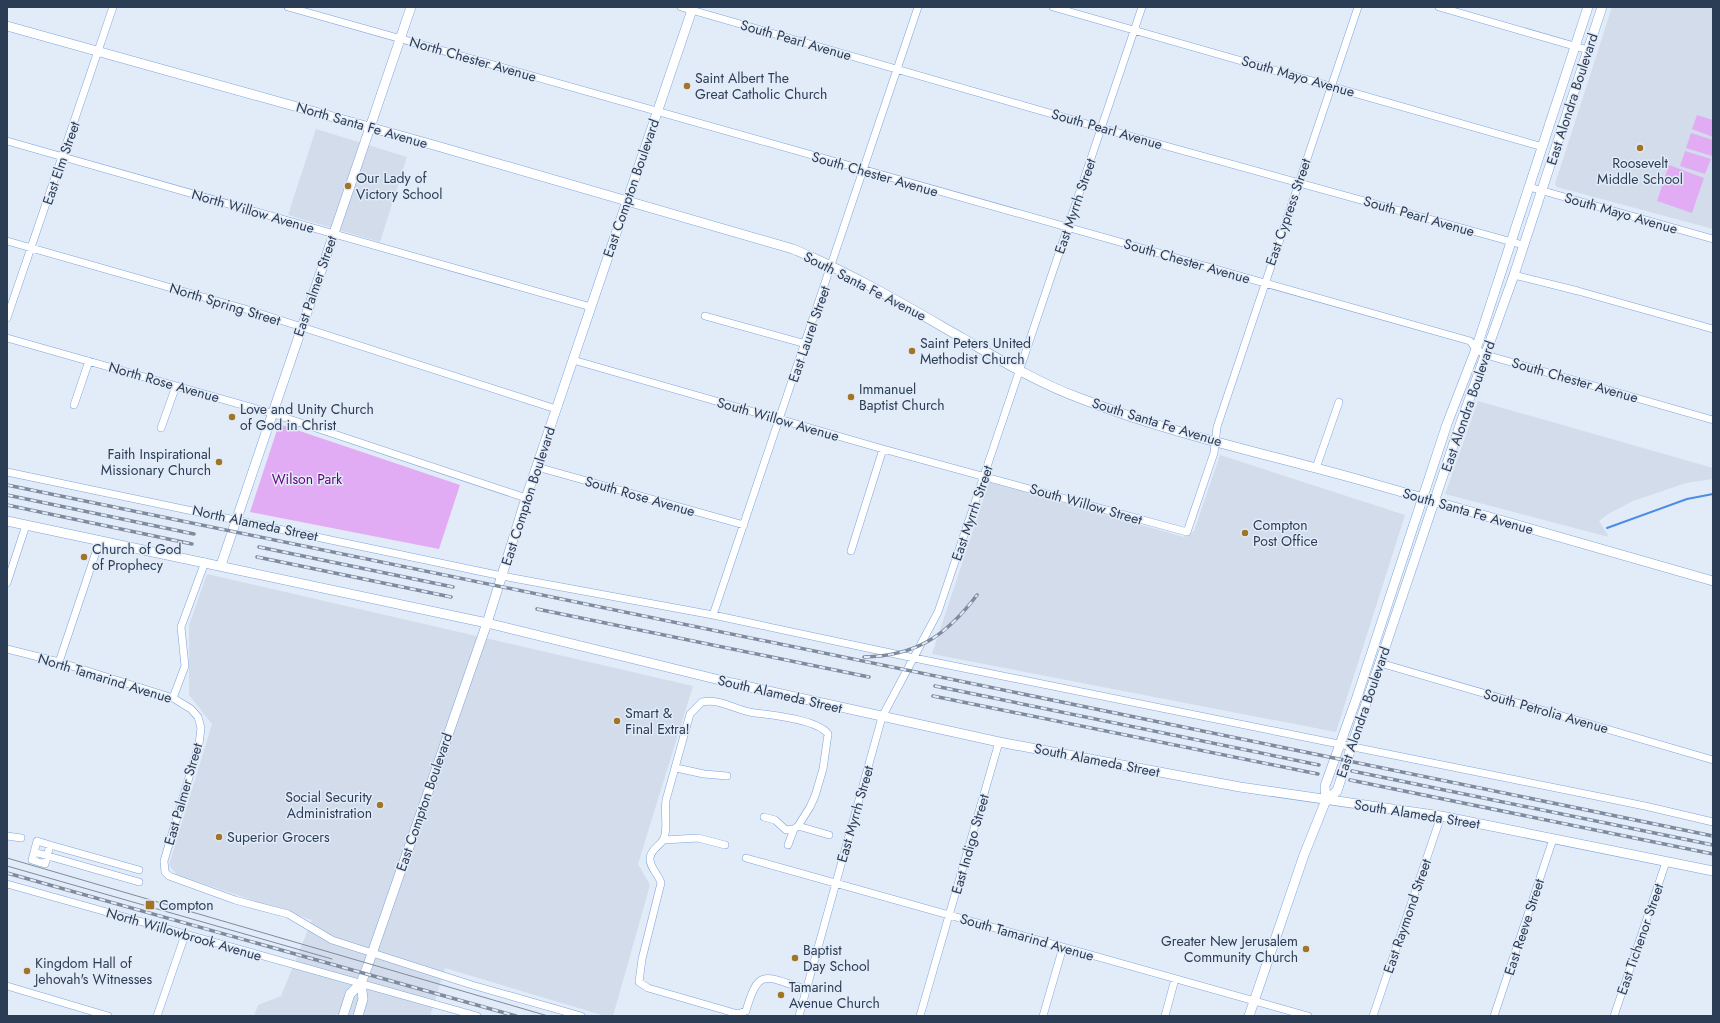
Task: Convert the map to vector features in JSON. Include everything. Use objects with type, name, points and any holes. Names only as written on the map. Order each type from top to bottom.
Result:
[{"type":"main road","name":"East Palmer Street","points":[[220,565],[271,413],[334,234],[368,127],[411,7]]},
{"type":"main road","name":"East Alondra Boulevard","points":[[1249,1016],[1304,855],[1326,800],[1325,786],[1422,498],[1476,349],[1588,7]]},
{"type":"main road","name":"East Alondra Boulevard","points":[[1326,800],[1337,791],[1514,275],[1602,7]]},
{"type":"main road","name":"East Compton Boulevard","points":[[361,984],[487,623],[526,498],[626,201],[693,9]]},
{"type":"main road","name":"North Santa Fe Avenue","points":[[7,26],[626,201]]},
{"type":"main road","name":"South Santa Fe Avenue","points":[[626,201],[793,249],[832,266],[878,290],[1020,371],[1080,399],[1125,415],[1713,581]]},
{"type":"main road","points":[[7,520],[487,623]]},
{"type":"main road","name":"South Alameda Street","points":[[487,623],[732,683],[999,742],[1240,787],[1441,816],[1713,871]]},
{"type":"main road","points":[[343,1016],[350,994],[361,984]]},
{"type":"main road","points":[[358,1016],[363,999],[361,984]]},
{"type":"street","name":"East Elm Street","points":[[7,318],[114,7]]},
{"type":"street","name":"North Chester Avenue","points":[[288,7],[657,111]]},
{"type":"street","name":"South Pearl Avenue","points":[[681,7],[693,9],[1101,128],[1523,245]]},
{"type":"street","name":"East Laurel Street","points":[[713,615],[806,344],[918,7]]},
{"type":"street","name":"South Mayo Avenue","points":[[1053,7],[1543,147]]},
{"type":"street","name":"East Myrrh Street","points":[[799,1016],[882,717],[938,612],[1142,7]]},
{"type":"street","name":"East Cypress Street","points":[[1187,532],[1214,453],[1217,427],[1264,282],[1358,7]]},
{"type":"street","points":[[1439,7],[1588,50]]},
{"type":"street","name":"South Chester Avenue","points":[[657,111],[863,171],[1068,226],[1470,341],[1476,349],[1486,355],[1713,420]]},
{"type":"street","name":"North Willow Avenue","points":[[7,141],[591,307]]},
{"type":"street","name":"South Mayo Avenue","points":[[1529,188],[1713,239]]},
{"type":"street","name":"North Spring Street","points":[[7,241],[252,311],[556,409]]},
{"type":"street","points":[[1514,275],[1578,291],[1713,329]]},
{"type":"street","points":[[705,316],[806,344]]},
{"type":"street","name":"North Rose Avenue","points":[[7,338],[271,413],[526,498]]},
{"type":"street","name":"South Willow Avenue","points":[[573,360],[883,449],[985,476]]},
{"type":"street","points":[[74,405],[89,361]]},
{"type":"street","points":[[161,428],[176,386]]},
{"type":"street","points":[[1316,468],[1338,402]]},
{"type":"street","points":[[850,551],[883,449]]},
{"type":"street","name":"South Rose Avenue","points":[[537,467],[744,525]]},
{"type":"street","name":"North Alameda Street","points":[[7,472],[502,576]]},
{"type":"street","name":"South Willow Street","points":[[985,476],[1187,532]]},
{"type":"street","points":[[7,583],[26,525]]},
{"type":"street","points":[[59,662],[100,540]]},
{"type":"street","points":[[173,698],[184,666],[181,627],[205,562]]},
{"type":"street","points":[[502,576],[713,615],[914,658],[1638,804],[1713,822]]},
{"type":"street","name":"North Tamarind Avenue","points":[[7,649],[59,662],[173,698],[191,709],[198,717]]},
{"type":"street","name":"South Petrolia Avenue","points":[[1380,663],[1713,760]]},
{"type":"street","points":[[788,845],[796,828],[810,808],[823,769],[828,734],[821,728],[774,714],[754,713],[726,704],[709,701],[702,702],[690,714],[664,812],[667,830],[664,840],[652,851],[650,859],[651,866],[660,877],[661,884],[642,959],[640,982],[648,988],[738,1014],[746,1011],[752,991],[758,980],[765,978],[806,989]]},
{"type":"street","name":"East Palmer Street","points":[[198,717],[201,728],[199,744],[164,861],[165,872],[169,876],[235,900],[288,914],[332,940],[372,953]]},
{"type":"street","name":"East Indigo Street","points":[[920,1016],[999,742]]},
{"type":"street","points":[[676,768],[704,774],[727,776]]},
{"type":"street","name":"East Raymond Street","points":[[1373,1016],[1441,816]]},
{"type":"street","points":[[764,817],[775,820],[786,830],[796,828],[829,835]]},
{"type":"street","points":[[7,836],[21,838]]},
{"type":"street","points":[[664,840],[698,838],[725,845]]},
{"type":"street","name":"East Reeve Street","points":[[1494,1016],[1553,839]]},
{"type":"street","points":[[50,845],[45,864],[32,860],[37,841],[139,870]]},
{"type":"street","points":[[47,855],[139,882]]},
{"type":"street","name":"South Tamarind Avenue","points":[[746,858],[1308,1016]]},
{"type":"street","name":"East Tichenor Street","points":[[1614,1016],[1666,862]]},
{"type":"street","name":"North Willowbrook Avenue","points":[[7,884],[476,1016]]},
{"type":"street","points":[[157,1016],[185,935]]},
{"type":"street","points":[[1043,1016],[1063,947]]},
{"type":"street","points":[[372,953],[478,987],[581,1016]]},
{"type":"street","points":[[1165,1016],[1175,979]]},
{"type":"street","points":[[7,986],[108,1016]]},
{"type":"shaded area","name":"Roosevelt Middle School","points":[[1612,7],[1713,7],[1713,229],[1557,187],[1555,184]]},
{"type":"shaded area","name":"Our Lady of Victory School","points":[[316,129],[407,157],[380,242],[288,215]]},
{"type":"shaded area","points":[[1478,401],[1713,468],[1713,479],[1686,483],[1633,501],[1608,514],[1599,521],[1609,537],[1445,494]]},
{"type":"shaded area","points":[[1220,455],[1405,515],[1336,732],[932,654],[989,482],[1184,537],[1194,531]]},
{"type":"shaded area","points":[[207,574],[693,686],[638,864],[650,885],[613,1016],[605,1016],[445,968],[430,1016],[341,1016],[336,1014],[335,1016],[254,1016],[258,1005],[281,996],[312,920],[177,875],[169,865],[212,724],[189,695],[189,625]]},
{"type":"green space","points":[[1697,115],[1713,120],[1713,137],[1692,129]]},
{"type":"green space","points":[[1691,133],[1713,140],[1712,156],[1686,148]]},
{"type":"green space","points":[[1685,151],[1711,159],[1705,174],[1680,166]]},
{"type":"green space","points":[[1669,165],[1704,178],[1692,213],[1657,201]]},
{"type":"green space","name":"Wilson Park","points":[[279,424],[460,485],[439,549],[250,512]]},
{"type":"waterway","points":[[1607,528],[1687,499],[1713,494]]},
{"type":"tram line","points":[[7,858],[548,1016]]},
{"type":"tram line","points":[[7,866],[332,959]]},
{"type":"railway","points":[[7,485],[1713,836]]},
{"type":"railway","points":[[7,495],[194,534]]},
{"type":"railway","points":[[7,505],[192,544]]},
{"type":"railway","points":[[259,547],[453,587]]},
{"type":"railway","points":[[257,557],[451,597]]},
{"type":"railway","points":[[864,657],[899,653],[928,641],[954,622],[977,595]]},
{"type":"railway","points":[[537,609],[869,677]]},
{"type":"railway","points":[[935,686],[1319,765]]},
{"type":"railway","points":[[933,696],[1318,774]]},
{"type":"railway","points":[[1352,771],[1713,845]]},
{"type":"railway","points":[[1350,780],[1713,854]]},
{"type":"railway","points":[[7,873],[516,1016]]},
{"type":"place","name":"Saint Albert The Great Catholic Church","points":[[687,86]]},
{"type":"place","name":"Roosevelt Middle School","points":[[1640,148]]},
{"type":"place","name":"Our Lady of Victory School","points":[[348,186]]},
{"type":"place","name":"Saint Peters United Methodist Church","points":[[912,351]]},
{"type":"place","name":"Immanuel Baptist Church","points":[[851,397]]},
{"type":"place","name":"Love and Unity Church of God in Christ","points":[[232,417]]},
{"type":"place","name":"Faith Inspirational Missionary Church","points":[[219,462]]},
{"type":"place","name":"Compton Post Office","points":[[1245,533]]},
{"type":"place","name":"Church of God of Prophecy","points":[[84,557]]},
{"type":"place","name":"Smart & Final Extra!","points":[[617,721]]},
{"type":"place","name":"Social Security Administration","points":[[380,805]]},
{"type":"place","name":"Superior Grocers","points":[[219,837]]},
{"type":"place","name":"Compton","points":[[150,905]]},
{"type":"place","name":"Greater New Jerusalem Community Church","points":[[1306,949]]},
{"type":"place","name":"Baptist Day School","points":[[795,958]]},
{"type":"place","name":"Kingdom Hall of Jehovah's Witnesses","points":[[27,971]]},
{"type":"place","name":"Tamarind Avenue Church","points":[[781,995]]}]
